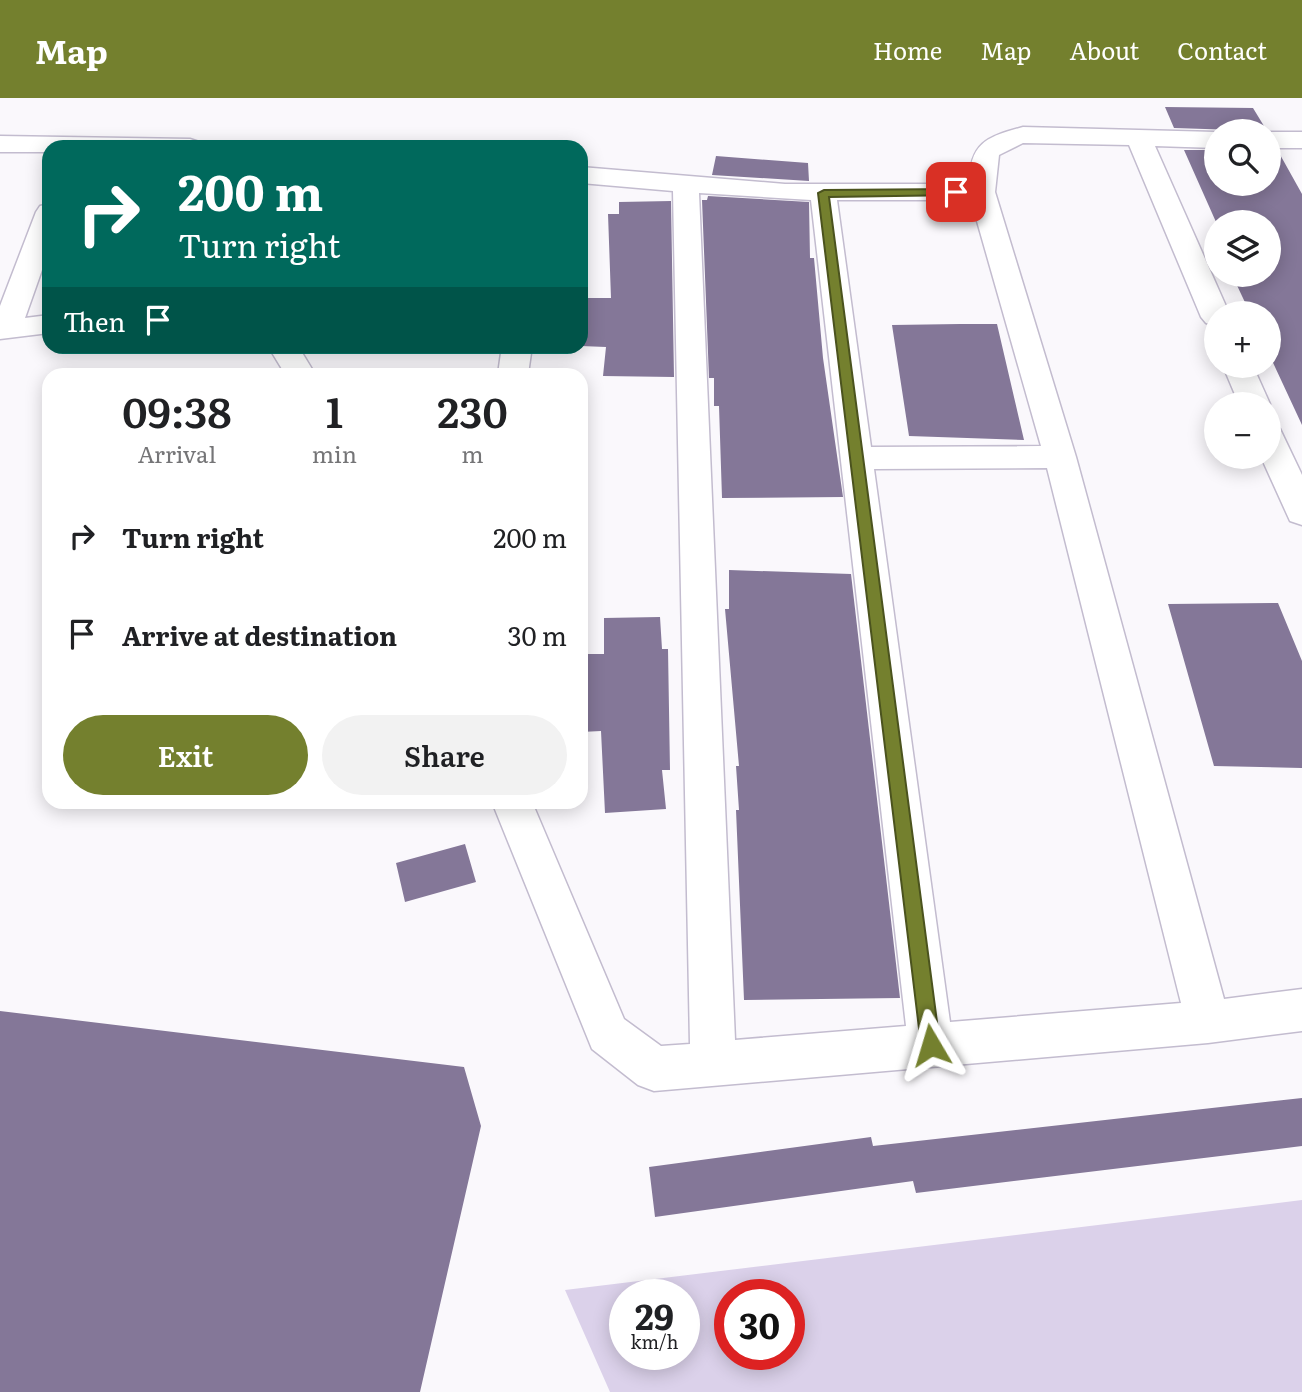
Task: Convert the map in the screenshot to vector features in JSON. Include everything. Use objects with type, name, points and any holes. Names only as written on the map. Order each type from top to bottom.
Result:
[{"type":"street","points":[[1204,140],[1023,135],[996,141],[982,159],[982,192],[1060,457],[1208,1022]]},
{"type":"street","points":[[1139,139],[1209,301]]},
{"type":"street","points":[[1281,140],[1302,140]]},
{"type":"street","points":[[0,144],[42,145]]},
{"type":"street","points":[[588,176],[824,193],[982,192]]},
{"type":"street","points":[[686,184],[713,1065]]},
{"type":"street","points":[[824,193],[931,1045]]},
{"type":"street","points":[[42,230],[3,329],[42,325]]},
{"type":"street","points":[[857,458],[1060,457]]},
{"type":"street","points":[[1281,465],[1302,513]]},
{"type":"street","points":[[515,809],[608,1034],[654,1069],[1208,1022],[1302,1010]]},
{"type":"shaded area","points":[[1302,1200],[1302,1392],[610,1392],[565,1290],[609,1285],[609,1370],[700,1370],[700,1279],[655,1279]]},
{"type":"building","points":[[1165,107],[1253,108],[1260,119],[1204,119],[1204,129],[1174,128]]},
{"type":"building","points":[[1184,150],[1204,150],[1204,195]]},
{"type":"building","points":[[716,156],[808,163],[809,181],[712,175]]},
{"type":"building","points":[[1281,156],[1302,194],[1302,425],[1280,378],[1281,301],[1244,301],[1238,287],[1281,287],[1281,210],[1211,210],[1204,196],[1281,196]]},
{"type":"building","points":[[708,196],[809,202],[810,258],[814,258],[823,358],[843,497],[722,498],[719,406],[714,406],[714,378],[709,378],[702,200],[707,200]]},
{"type":"building","points":[[671,201],[674,377],[603,376],[606,347],[588,346],[588,298],[611,298],[608,214],[619,214],[619,202]]},
{"type":"building","points":[[997,324],[1024,440],[909,436],[892,325]]},
{"type":"building","points":[[729,570],[851,574],[900,998],[744,1000],[736,810],[739,810],[736,766],[739,766],[725,609],[729,609]]},
{"type":"building","points":[[1278,603],[1302,661],[1302,768],[1214,766],[1168,604]]},
{"type":"building","points":[[660,617],[662,649],[668,649],[670,770],[662,770],[666,809],[605,813],[601,731],[588,732],[588,654],[604,654],[604,618]]},
{"type":"building","points":[[465,844],[476,882],[405,902],[396,863]]},
{"type":"building","points":[[0,1011],[464,1067],[481,1126],[420,1392],[0,1392]]},
{"type":"building","points":[[1302,1098],[1302,1146],[916,1193],[913,1181],[655,1217],[649,1167],[871,1137],[873,1146]]},
{"type":"route","points":[[931,1045],[824,193],[956,192]]}]
